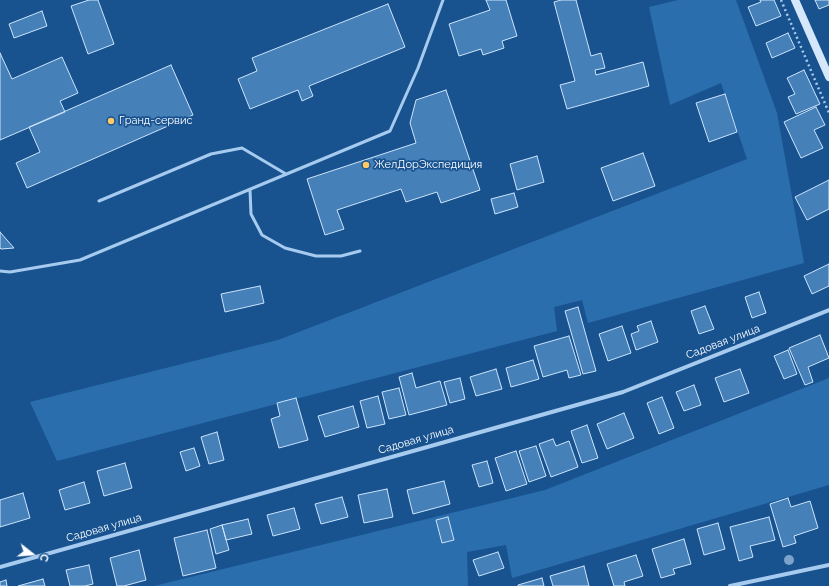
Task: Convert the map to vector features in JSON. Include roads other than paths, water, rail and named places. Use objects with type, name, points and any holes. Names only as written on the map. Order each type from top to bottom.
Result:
[{"type":"street","points":[[795,0],[829,77]]},
{"type":"street","name":"Садовая улица","points":[[0,567],[623,392],[829,310]]},
{"type":"street","points":[[730,586],[829,565]]},
{"type":"lane","points":[[0,271],[10,272],[80,260],[390,131],[418,68],[443,0]]},
{"type":"lane","points":[[99,201],[211,154],[242,148],[286,174]]},
{"type":"lane","points":[[250,190],[251,214],[262,235],[285,248],[316,256],[341,256],[360,251]]},
{"type":"place","name":"Гранд-сервис","points":[[111,121]]},
{"type":"place","name":"ЖелДорЭкспедиция","points":[[366,165]]}]
